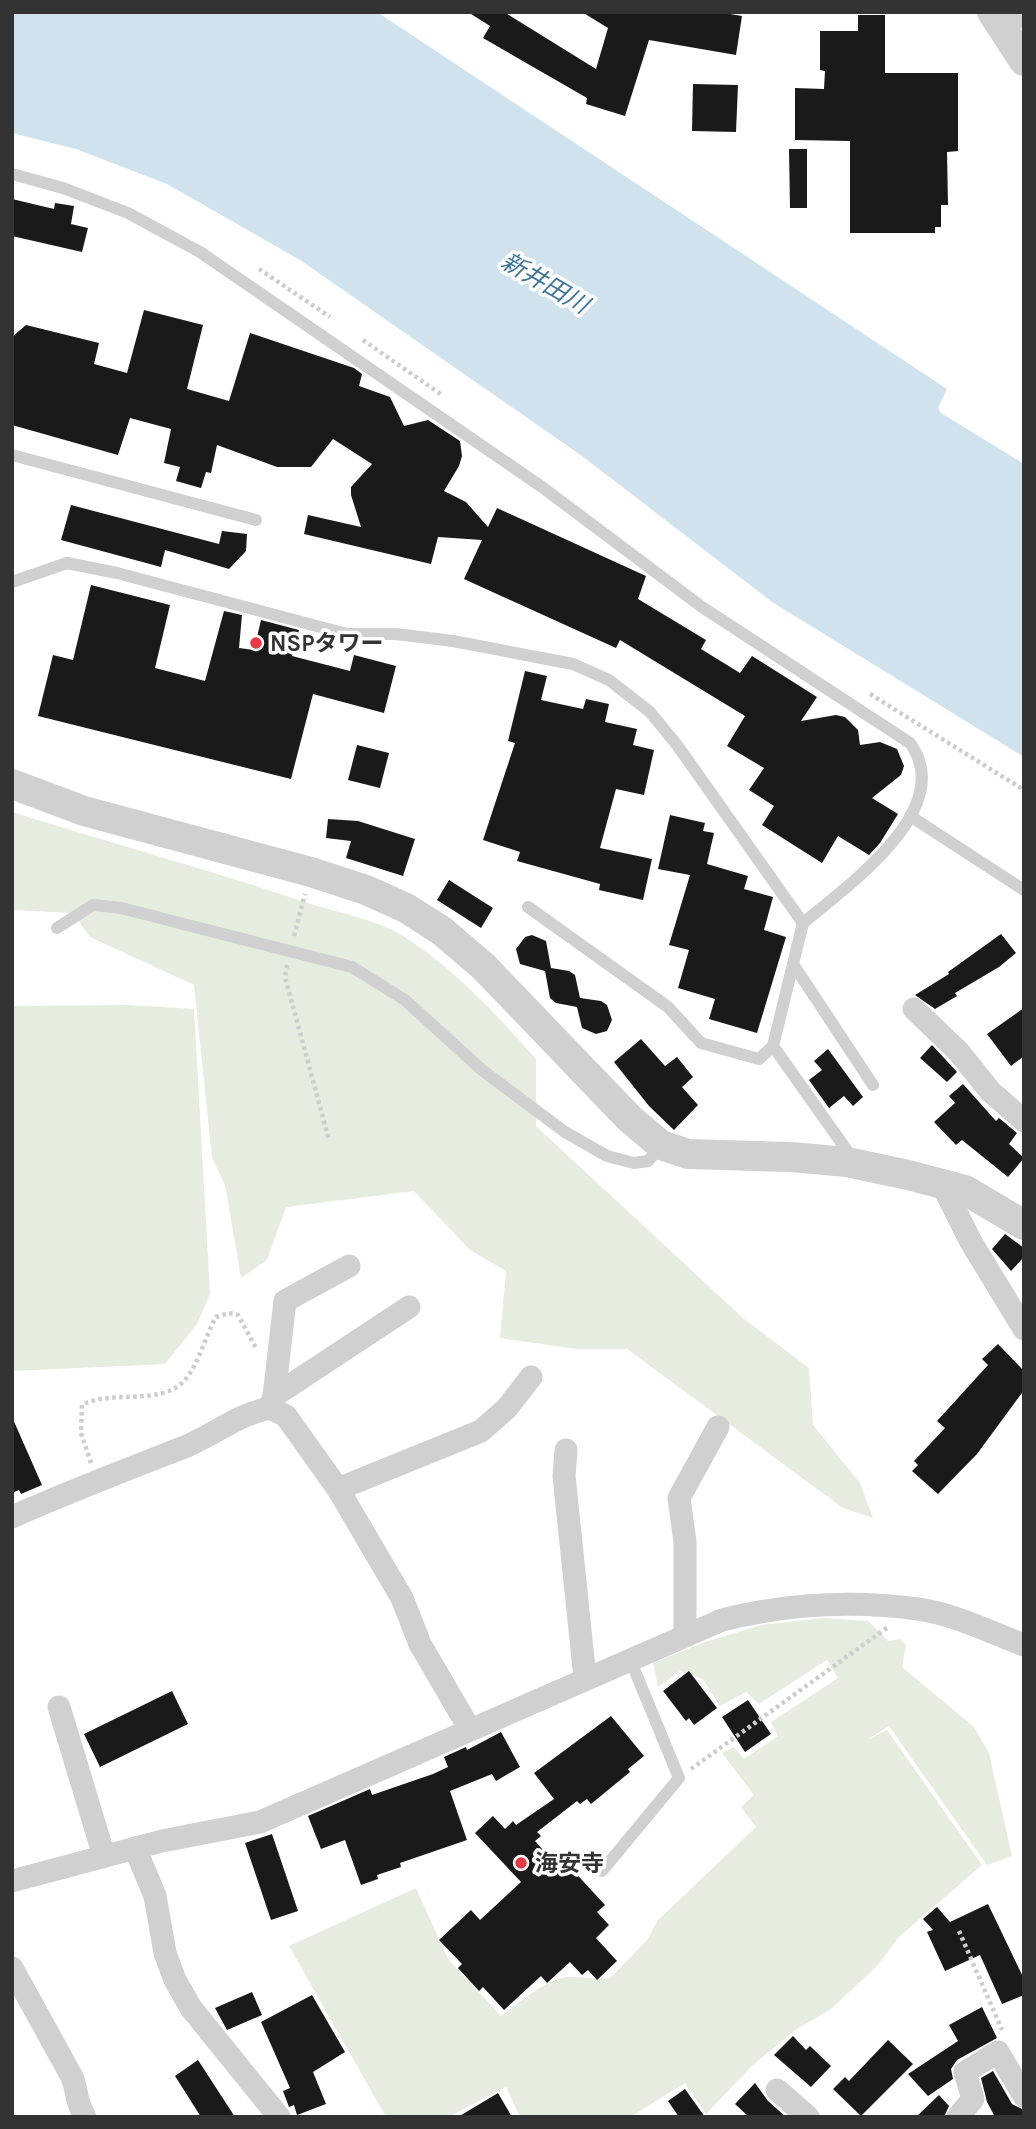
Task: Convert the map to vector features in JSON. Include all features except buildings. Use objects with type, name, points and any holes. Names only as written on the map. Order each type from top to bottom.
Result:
[{"type":"street","points":[[992,12],[1024,61]]},
{"type":"street","points":[[12,784],[83,811],[311,872],[366,890],[406,908],[442,931],[484,967],[630,1119],[661,1145],[688,1154],[791,1157],[857,1165],[942,1182],[988,1201],[1024,1225]]},
{"type":"street","points":[[914,1009],[958,1051],[990,1091],[1024,1121]]},
{"type":"street","points":[[942,1182],[971,1242],[1024,1329]]},
{"type":"street","points":[[349,1266],[285,1301],[273,1395],[338,1489],[402,1598],[421,1644],[469,1728]]},
{"type":"street","points":[[12,1517],[190,1444],[252,1411],[409,1307]]},
{"type":"street","points":[[338,1489],[481,1431],[507,1408],[531,1377]]},
{"type":"street","points":[[685,1635],[685,1542],[679,1498],[718,1427]]},
{"type":"street","points":[[566,1450],[564,1476],[585,1678]]},
{"type":"street","points":[[12,1881],[135,1848],[260,1822],[469,1728],[722,1620],[774,1608],[814,1603],[919,1609],[1024,1645]]},
{"type":"street","points":[[59,1707],[104,1856]]},
{"type":"street","points":[[135,1848],[155,1896],[165,1953],[175,1980],[191,2008],[279,2117]]},
{"type":"street","points":[[12,1968],[77,2087],[76,2100],[85,2117]]},
{"type":"street","points":[[958,2117],[973,2099],[965,2072],[998,2052],[1024,2096]]},
{"type":"street","points":[[777,2090],[808,2117]]},
{"type":"lane","points":[[12,174],[63,188],[128,213],[200,252],[542,487],[702,607],[910,743],[922,768],[922,786],[902,833],[863,873],[803,923],[773,1046],[759,1059],[701,1042],[668,1007],[528,907]]},
{"type":"lane","points":[[12,455],[256,520]]},
{"type":"lane","points":[[12,582],[67,563],[117,573],[347,634],[396,634],[442,640],[573,664],[608,680],[650,712],[677,745],[803,923]]},
{"type":"lane","points":[[910,816],[1024,890]]},
{"type":"lane","points":[[57,928],[93,905],[112,907],[352,967],[405,1000],[482,1070],[565,1132],[607,1156],[634,1163],[648,1161],[661,1145]]},
{"type":"lane","points":[[793,964],[873,1085]]},
{"type":"lane","points":[[773,1046],[857,1165]]},
{"type":"lane","points":[[602,1871],[679,1778],[630,1659]]},
{"type":"path","points":[[311,872],[285,977],[329,1140]]},
{"type":"path","points":[[97,1480],[81,1433],[82,1405],[94,1398],[148,1395],[174,1389],[192,1370],[216,1317],[229,1313],[238,1315],[251,1335],[273,1395]]},
{"type":"path","points":[[679,1778],[729,1739],[892,1624],[892,1607]]},
{"type":"path","points":[[959,1931],[1009,2046],[1000,2056]]},
{"type":"shaded area","points":[[12,812],[368,921],[403,936],[440,963],[490,1009],[536,1059],[536,1126],[743,1318],[809,1368],[813,1425],[860,1483],[873,1518],[843,1508],[627,1349],[577,1349],[500,1338],[506,1271],[470,1250],[414,1191],[286,1207],[267,1260],[241,1278],[225,1185],[212,1158],[194,985],[90,937],[73,913],[12,910]]},
{"type":"shaded area","points":[[129,1005],[194,1009],[210,1294],[197,1324],[165,1364],[12,1371],[12,1006]]},
{"type":"shaded area","points":[[823,1618],[868,1621],[888,1641],[900,1639],[906,1645],[902,1667],[974,1727],[989,1753],[1012,1856],[987,1865],[889,1726],[867,1740],[887,1730],[982,1865],[899,1937],[877,1966],[831,2009],[794,2031],[753,2065],[706,2114],[685,2083],[630,2117],[520,2117],[506,2087],[448,2117],[386,2117],[289,1946],[416,1888],[448,1959],[501,2016],[552,1981],[570,1977],[610,1978],[647,1940],[658,1920],[756,1827],[741,1807],[754,1795],[722,1753],[734,1747],[744,1759],[778,1736],[771,1722],[838,1678],[827,1660],[759,1704],[746,1692],[720,1706],[703,1679],[680,1671],[658,1687],[653,1663],[705,1642],[762,1625]]},
{"type":"water","name":"新井田川","points":[[12,12],[377,12],[947,389],[938,408],[941,413],[1024,464],[1024,757],[772,602],[582,456],[300,260],[167,184],[76,149],[12,133]]},
{"type":"place","name":"NSPタワー","points":[[256,643]]},
{"type":"place","name":"海安寺","points":[[521,1863]]}]
